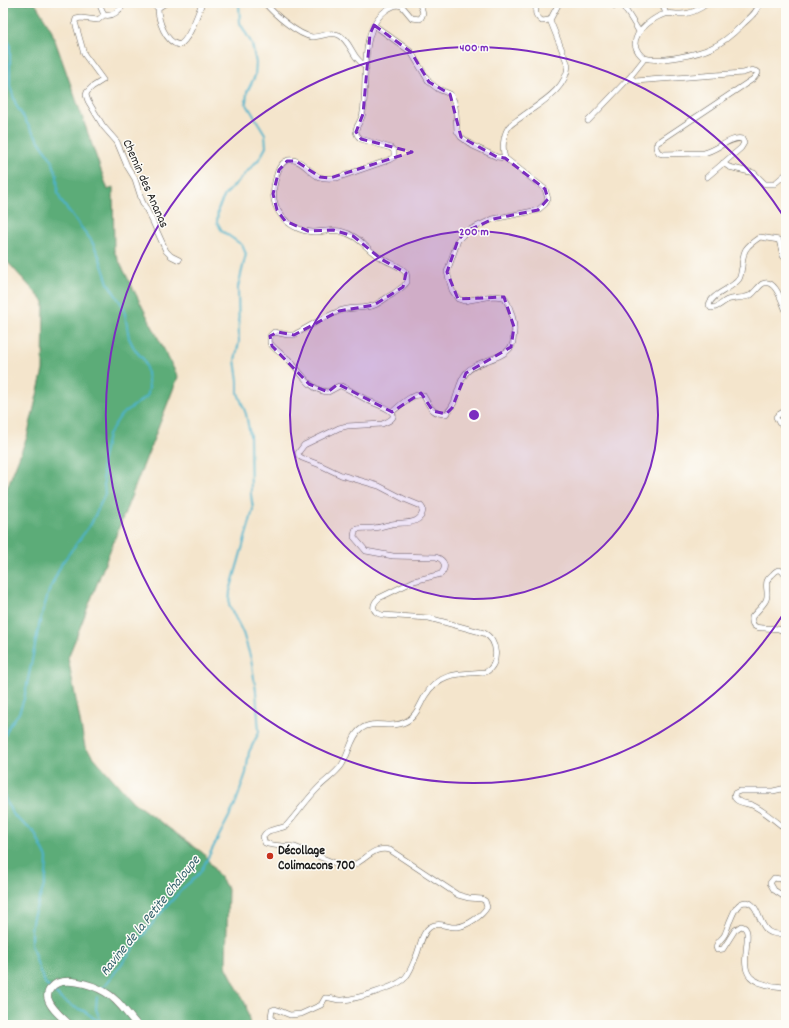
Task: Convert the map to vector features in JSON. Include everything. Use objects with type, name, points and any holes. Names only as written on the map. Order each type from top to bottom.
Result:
[{"type":"main road","points":[[70,1025],[51,1005],[48,999],[48,992],[53,985],[67,980],[98,988],[115,999],[137,1025]]},
{"type":"street","points":[[100,3],[104,15]]},
{"type":"street","name":"Chemin des Ananas","points":[[125,3],[115,14],[108,16],[104,15],[98,20],[81,18],[76,19],[75,22],[84,54],[103,80],[92,87],[86,95],[103,126],[118,142],[127,166],[135,179],[142,201],[166,251],[171,256],[179,260]]},
{"type":"street","points":[[150,3],[158,8]]},
{"type":"street","points":[[158,8],[166,3]]},
{"type":"street","points":[[158,8],[159,21],[168,37],[175,44],[179,45],[184,42],[202,3]]},
{"type":"street","points":[[265,3],[276,15],[303,34],[313,37],[334,34],[344,38],[356,58],[366,68]]},
{"type":"street","points":[[392,412],[389,409],[341,386],[328,392],[319,390],[309,384],[295,366],[270,343],[270,336],[274,332],[294,335],[339,310],[374,306],[403,287],[406,282],[406,273],[402,269],[382,259],[358,239],[340,231],[327,230],[313,232],[285,221],[274,201],[273,194],[276,177],[283,163],[287,161],[296,161],[320,177],[337,178],[394,157],[394,151],[391,148],[361,140],[356,132],[357,125],[363,114],[370,34],[381,14],[395,5],[402,6],[412,18],[420,19],[423,13],[419,3]]},
{"type":"street","points":[[537,3],[535,12],[537,17],[542,21],[550,20]]},
{"type":"street","points":[[550,20],[559,3]]},
{"type":"street","points":[[662,3],[666,14]]},
{"type":"street","points":[[708,3],[702,9],[689,14],[666,14],[646,24],[639,32],[635,40],[636,48],[640,55],[645,58],[656,59],[693,54],[712,48],[732,35],[754,13],[758,3]]},
{"type":"street","points":[[615,6],[621,5],[625,7],[639,32]]},
{"type":"street","points":[[505,158],[504,139],[508,127],[552,94],[565,79],[568,72],[568,64],[550,20]]},
{"type":"street","points":[[283,1025],[274,1021],[271,1017],[272,1010],[275,1009],[290,1015],[302,1014],[321,1005],[323,1000],[327,998],[340,1001],[352,999],[402,980],[410,970],[418,953],[423,937],[429,928],[438,924],[458,927],[484,912],[487,907],[485,901],[482,899],[458,895],[390,850],[376,850],[358,864],[345,867],[295,847],[288,845],[270,845],[264,840],[263,837],[265,833],[286,826],[317,790],[333,775],[346,758],[353,739],[360,729],[374,724],[388,726],[401,724],[415,714],[426,694],[443,678],[450,675],[486,672],[491,669],[496,659],[492,641],[488,635],[429,618],[382,615],[374,610],[373,606],[379,598],[414,581],[442,574],[445,565],[444,562],[436,557],[393,556],[366,551],[354,537],[355,530],[358,528],[372,529],[393,524],[415,522],[422,513],[421,506],[379,486],[348,478],[299,456],[299,450],[304,445],[347,426],[382,424],[391,419],[393,415],[392,412],[411,397],[418,394],[423,395],[433,411],[439,414],[446,414],[452,408],[466,372],[475,366],[505,352],[511,347],[513,343],[514,327],[511,313],[504,297],[493,296],[464,301],[458,299],[452,290],[448,272],[458,240],[467,231],[493,219],[538,210],[548,199],[545,189],[505,158],[497,157],[473,146],[461,138],[457,131],[454,101],[450,94],[438,89],[429,82],[411,52],[374,25]]},
{"type":"street","points":[[588,121],[630,77],[645,58]]},
{"type":"street","points":[[630,77],[636,81],[743,73],[752,70],[758,72],[753,79],[657,143],[656,146],[659,153],[663,154],[704,153],[711,152],[737,138],[742,139],[744,143],[741,148],[707,177]]},
{"type":"street","points":[[723,162],[729,167],[754,173],[765,184],[774,184],[786,174]]},
{"type":"street","points":[[786,259],[783,256],[779,240],[760,237],[744,250],[742,256],[742,270],[739,279],[735,284],[710,300],[708,305],[713,308],[734,298],[747,297],[761,285],[766,283],[771,284],[777,289],[786,310]]},
{"type":"street","points":[[786,410],[778,414],[776,417],[779,423],[786,425]]},
{"type":"street","points":[[786,577],[780,569],[776,570],[767,580],[767,593],[765,601],[751,620],[752,623],[759,629],[763,630],[776,628],[786,634]]},
{"type":"street","points":[[786,788],[773,791],[740,791],[735,793],[734,796],[738,801],[761,810],[786,829]]},
{"type":"street","points":[[786,880],[774,878],[770,883],[774,890],[786,898]]},
{"type":"street","points":[[786,934],[777,934],[767,931],[763,926],[754,906],[746,902],[739,904],[736,908],[724,935],[716,947],[718,950],[723,949],[736,930],[741,926],[744,926],[748,933],[745,953],[748,975],[759,982],[768,985],[786,987]]},
{"type":"highlighted area","points":[[374,25],[411,52],[429,82],[450,94],[461,137],[497,157],[505,158],[545,189],[548,199],[538,210],[493,219],[467,231],[458,240],[447,272],[458,299],[504,297],[514,327],[511,347],[466,373],[452,408],[446,414],[433,411],[421,393],[392,412],[338,384],[328,392],[309,384],[272,346],[270,336],[278,332],[294,335],[339,311],[374,305],[403,287],[406,273],[381,259],[353,236],[333,230],[308,231],[285,221],[277,210],[273,194],[279,170],[287,161],[296,161],[320,177],[330,178],[412,152],[361,139],[356,132],[363,114],[370,34]]},
{"type":"green space","points":[[3,3],[35,3],[51,29],[108,190],[113,187],[114,251],[178,377],[68,658],[85,747],[133,802],[203,853],[228,889],[226,966],[246,1005],[250,1025],[3,1025],[3,498],[27,437],[43,370],[44,302],[3,257]]},
{"type":"waterway","name":"Ravine de la Petite Chaloupe","points":[[103,988],[159,915],[183,888],[201,871],[235,805],[246,773],[249,752],[259,732],[256,691],[251,659],[243,633],[229,605],[230,591],[253,509],[251,495],[250,435],[246,414],[238,393],[235,360],[239,342],[238,287],[246,254],[242,245],[222,231],[217,222],[218,209],[225,195],[260,158],[266,147],[265,134],[246,103],[247,92],[255,76],[256,63],[252,44],[240,23],[239,3]]},
{"type":"waterway","points":[[3,31],[10,44],[10,86],[16,105],[52,160],[57,176],[58,193],[61,201],[91,240],[99,256],[108,283],[124,308],[129,338],[135,350],[144,360],[149,387],[146,397],[121,415],[108,435],[102,463],[105,494],[91,524],[62,563],[49,591],[40,621],[24,699],[19,713],[9,726],[3,740]]},
{"type":"waterway","points":[[3,793],[7,804],[15,817],[34,832],[47,858],[46,877],[33,917],[31,930],[31,944],[39,969],[45,983],[61,999],[84,1011],[101,1025]]},
{"type":"waterway","name":"Ravine de la Petite Chaloupe","points":[[97,997],[96,1009],[102,1025]]},
{"type":"place","name":"Décollage Colimacons 700","points":[[270,856]]}]
